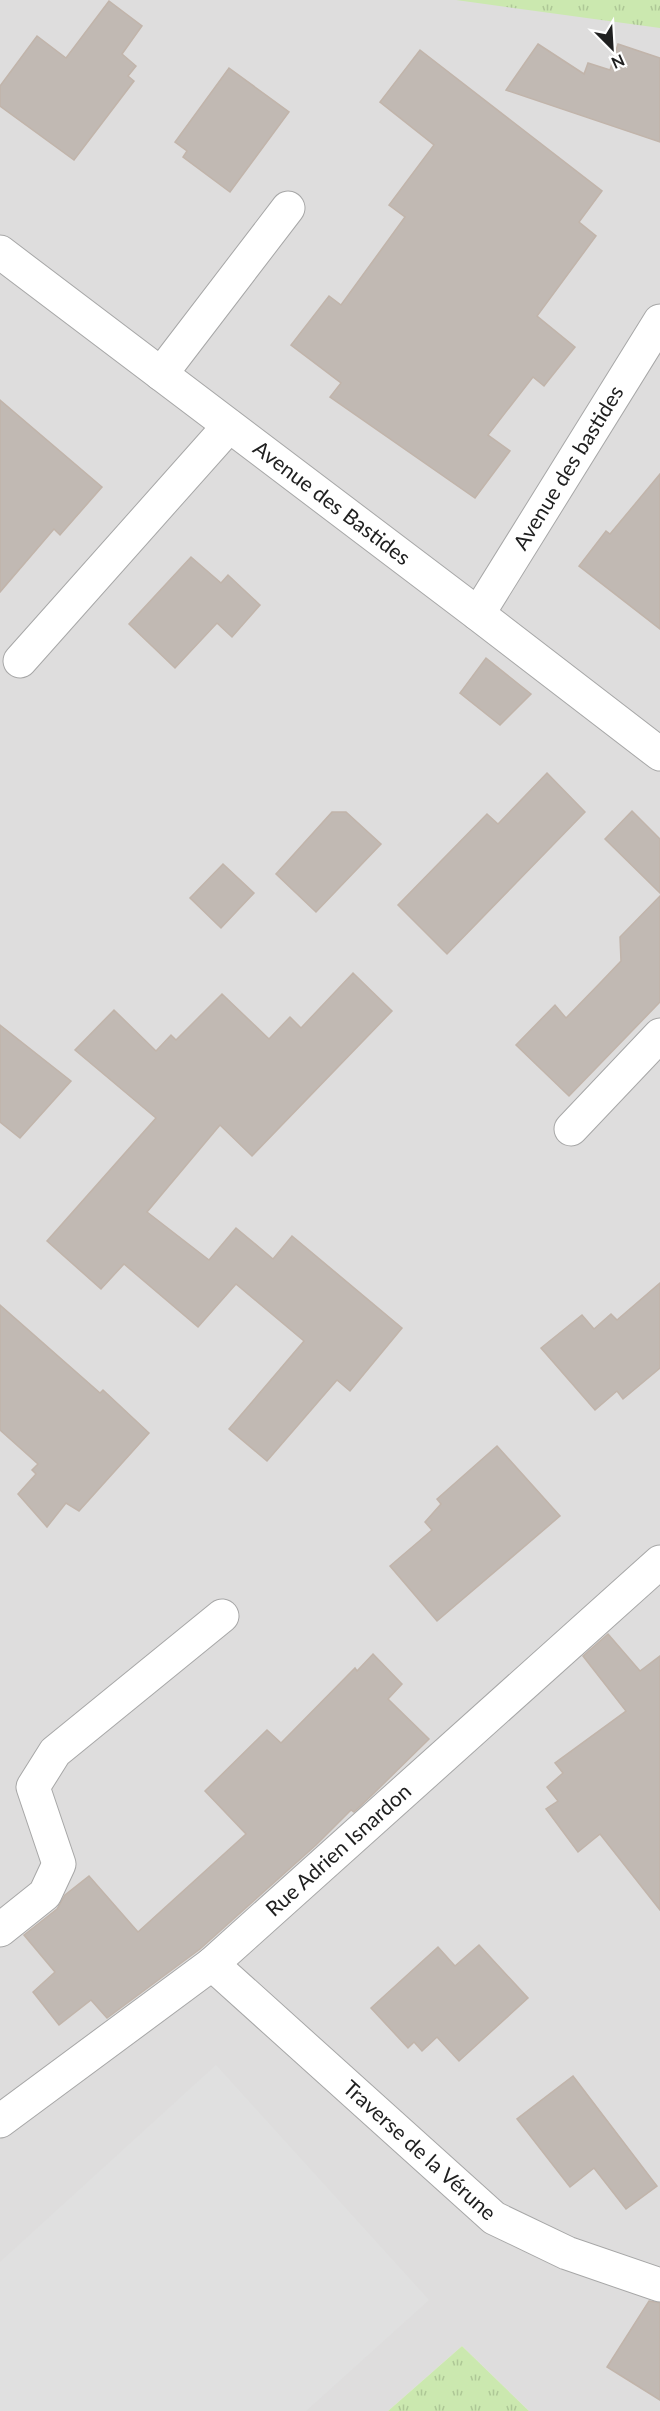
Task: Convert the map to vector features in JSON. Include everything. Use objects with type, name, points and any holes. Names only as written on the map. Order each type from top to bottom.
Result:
[{"type":"street","points":[[161,374],[288,208]]},
{"type":"street","name":"Avenue des Bastides","points":[[0,252],[660,754]]},
{"type":"street","name":"Avenue des bastides","points":[[478,614],[660,321]]},
{"type":"street","points":[[20,661],[229,426]]},
{"type":"street","points":[[570,1129],[660,1035]]},
{"type":"street","name":"Rue Adrien Isnardon","points":[[0,2121],[212,1964],[660,1562]]},
{"type":"street","points":[[0,1930],[45,1894],[59,1864],[33,1787],[55,1752],[222,1616]]},
{"type":"street","name":"Traverse de la Vérune","points":[[212,1964],[494,2218],[567,2253],[660,2285]]},
{"type":"shaded area","points":[[0,0],[660,0],[660,2411],[529,2411],[462,2346],[388,2411],[0,2411]]},
{"type":"shaded area","points":[[216,2065],[429,2300],[306,2411],[0,2411],[0,2262]]},
{"type":"green space","points":[[456,0],[660,0],[660,28]]},
{"type":"green space","points":[[462,2346],[529,2411],[388,2411]]},
{"type":"building","points":[[109,1],[142,26],[122,54],[136,66],[128,76],[134,81],[74,160],[0,106],[0,86],[37,36],[66,58]]},
{"type":"building","points":[[538,44],[584,74],[588,63],[610,70],[618,44],[660,58],[660,142],[506,90]]},
{"type":"building","points":[[420,50],[602,191],[579,222],[596,236],[537,316],[575,347],[544,386],[533,377],[488,435],[510,451],[475,498],[330,397],[341,383],[291,345],[329,296],[341,305],[405,217],[389,205],[434,145],[380,102]]},
{"type":"building","points":[[229,68],[289,112],[230,192],[183,157],[187,151],[175,142]]},
{"type":"building","points":[[0,400],[102,487],[60,535],[54,529],[0,592]]},
{"type":"building","points":[[660,474],[660,629],[579,566],[606,531],[610,534]]},
{"type":"building","points":[[191,557],[221,583],[228,575],[260,605],[232,637],[217,623],[175,668],[129,624]]},
{"type":"building","points":[[486,658],[531,694],[500,725],[460,693]]},
{"type":"building","points":[[547,773],[585,812],[447,954],[398,905],[487,814],[498,824]]},
{"type":"building","points":[[632,811],[660,839],[660,893],[605,839]]},
{"type":"building","points":[[332,812],[346,812],[381,844],[316,912],[276,874]]},
{"type":"building","points":[[223,864],[254,893],[221,928],[190,898]]},
{"type":"building","points":[[660,896],[660,1002],[569,1096],[516,1045],[555,1005],[566,1018],[601,982],[621,961],[620,937]]},
{"type":"building","points":[[353,973],[392,1011],[252,1156],[220,1125],[147,1212],[209,1260],[236,1228],[273,1259],[292,1236],[402,1328],[350,1391],[337,1380],[267,1461],[229,1429],[304,1341],[236,1284],[198,1327],[124,1264],[101,1289],[47,1241],[156,1118],[75,1050],[114,1010],[156,1051],[171,1035],[176,1040],[222,994],[269,1039],[290,1017],[301,1028]]},
{"type":"building","points":[[0,1025],[71,1081],[20,1138],[0,1122]]},
{"type":"building","points":[[660,1283],[660,1368],[623,1399],[617,1391],[595,1410],[541,1348],[582,1315],[594,1329],[611,1314],[617,1320]]},
{"type":"building","points":[[0,1305],[100,1393],[103,1390],[149,1433],[79,1511],[66,1503],[47,1527],[18,1494],[36,1474],[32,1470],[38,1464],[0,1430]]},
{"type":"building","points":[[497,1446],[560,1516],[437,1621],[390,1566],[432,1530],[425,1522],[441,1504],[437,1499]]},
{"type":"building","points":[[608,1634],[640,1671],[660,1656],[660,1910],[600,1834],[578,1852],[546,1809],[558,1801],[547,1787],[563,1773],[555,1763],[626,1711],[583,1656]]},
{"type":"building","points":[[373,1654],[402,1684],[388,1699],[429,1739],[354,1812],[351,1810],[316,1845],[200,1949],[107,2018],[91,2000],[59,2025],[33,1992],[55,1972],[24,1935],[57,1909],[65,1895],[89,1876],[138,1932],[246,1834],[205,1791],[267,1730],[281,1743],[355,1668],[357,1671]]},
{"type":"building","points":[[479,1945],[528,1998],[459,2061],[437,2037],[422,2051],[414,2042],[408,2048],[371,2008],[438,1947],[455,1966]]},
{"type":"building","points":[[573,2076],[657,2186],[626,2209],[594,2168],[570,2187],[517,2119]]},
{"type":"building","points":[[649,2301],[660,2303],[660,2400],[607,2367]]}]
